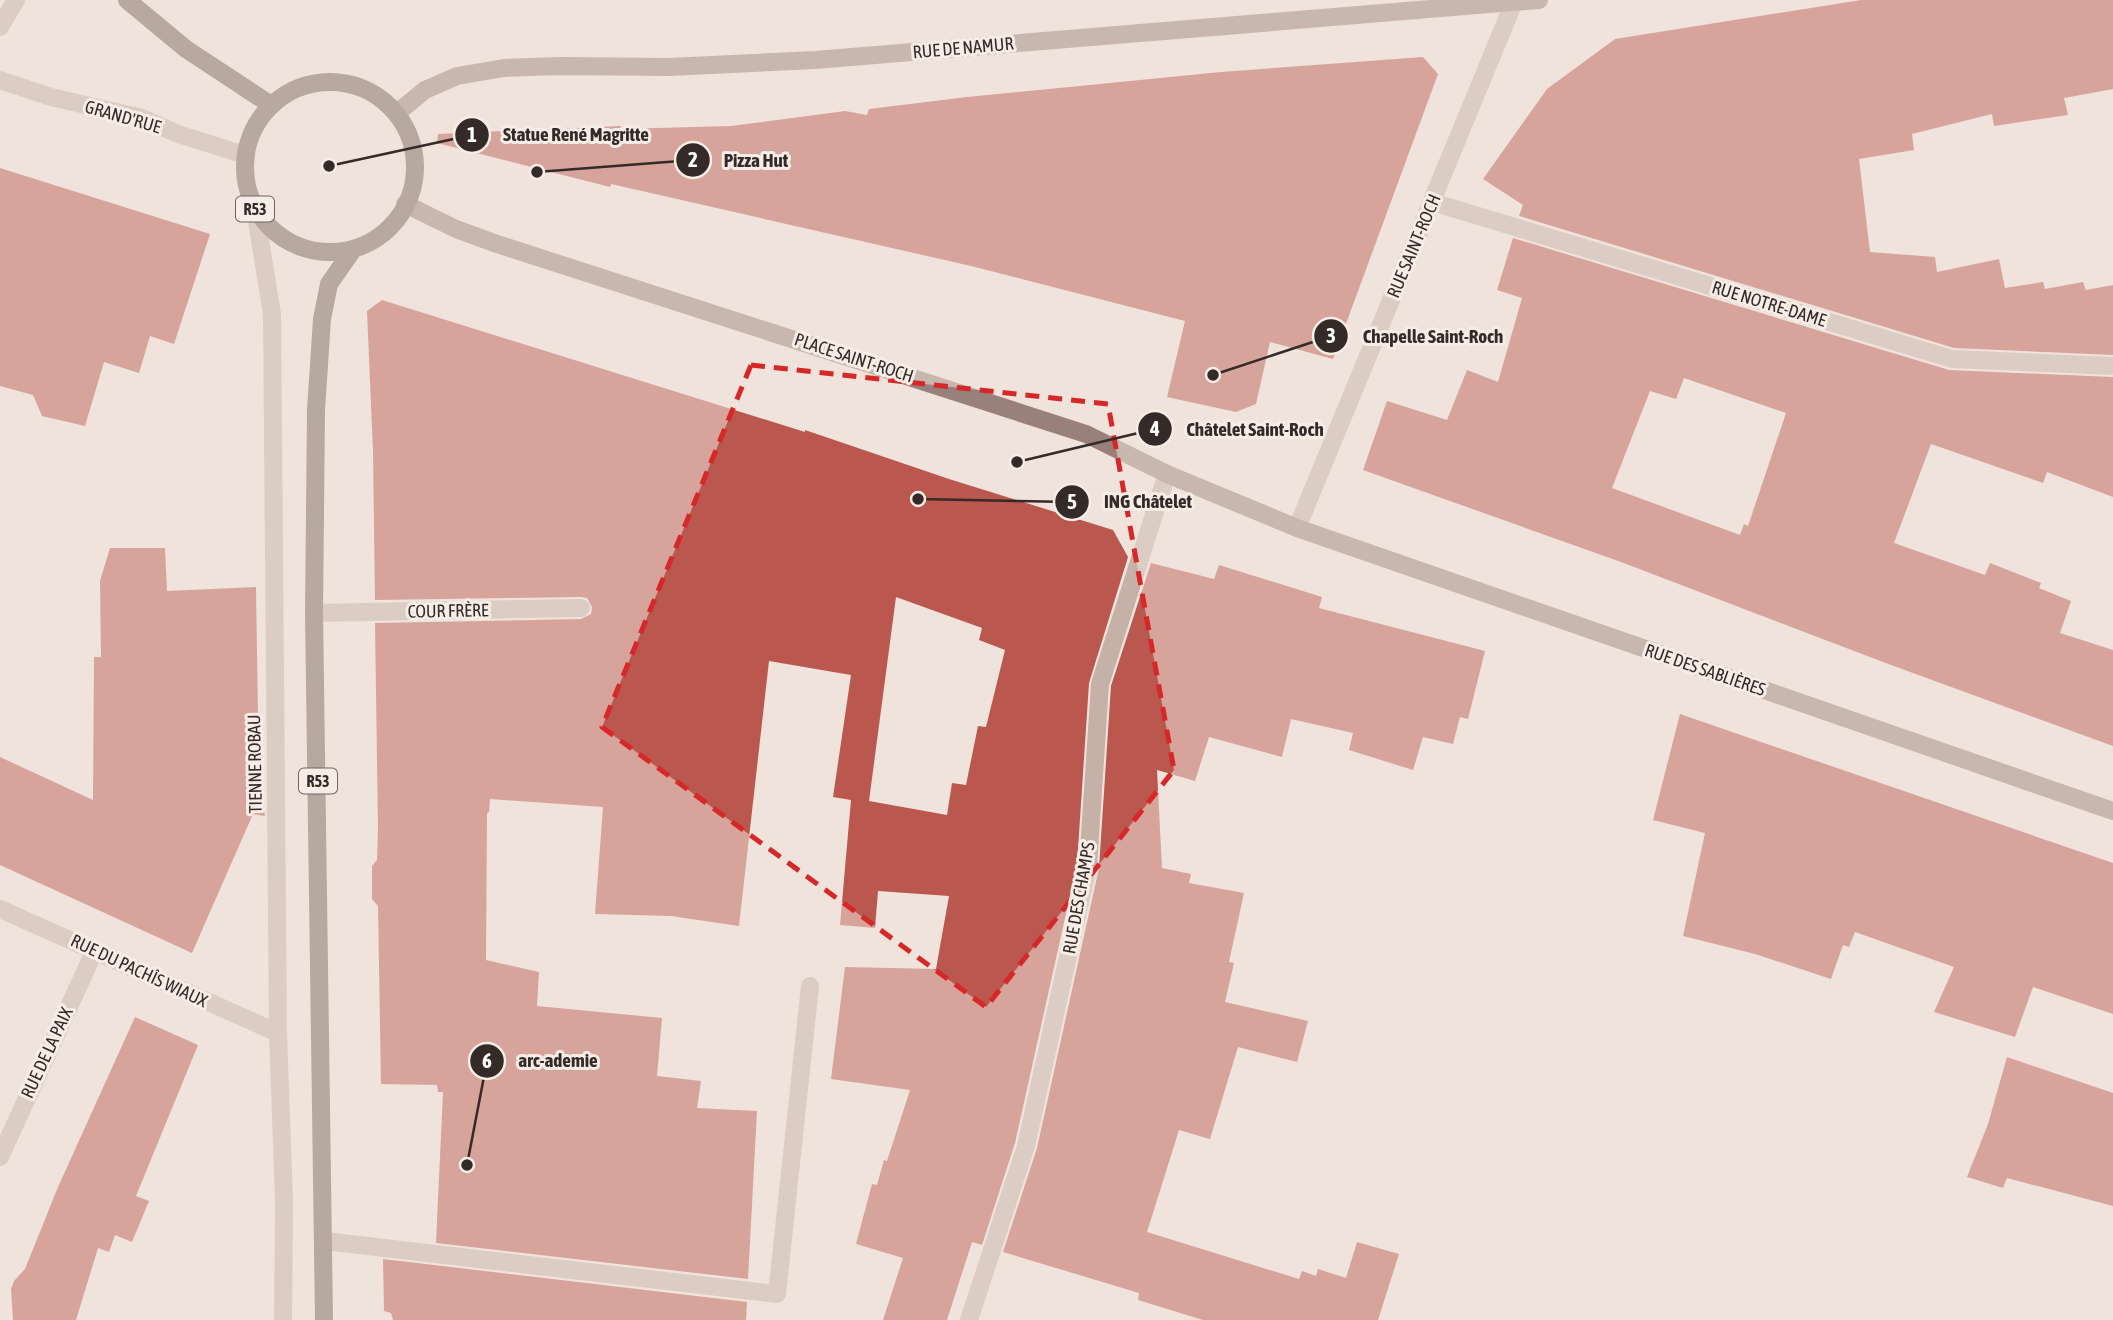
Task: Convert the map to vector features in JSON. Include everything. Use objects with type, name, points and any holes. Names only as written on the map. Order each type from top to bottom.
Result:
[{"type":"main road","points":[[127,0],[186,49],[271,106]]},
{"type":"main road","name":"RUE DE NAMUR","points":[[397,113],[425,90],[457,76],[504,68],[669,67],[815,61],[1539,0]]},
{"type":"main road","name":"R53","points":[[321,82],[349,84],[376,94],[397,113],[410,137],[416,165],[411,193],[398,218],[378,238],[352,251],[325,252],[297,246],[274,232],[255,209],[246,183],[245,155],[254,128],[271,106],[294,89],[321,82]]},
{"type":"main road","name":"PLACE SAINT-ROCH","points":[[405,204],[456,229],[497,244],[1086,433],[1167,474],[1297,528]]},
{"type":"main road","name":"R53","points":[[324,1320],[325,1241],[314,613],[316,410],[322,319],[329,284],[352,251]]},
{"type":"main road","name":"RUE DES SABLIÈRES","points":[[1297,528],[2113,811]]},
{"type":"street","points":[[0,27],[16,0]]},
{"type":"street","name":"RUE SAINT-ROCH","points":[[1297,528],[1514,2]]},
{"type":"street","name":"GRAND'RUE","points":[[0,80],[51,97],[142,118],[178,134],[245,155]]},
{"type":"street","name":"RUE NOTRE-DAME","points":[[1432,202],[1952,359],[2113,366]]},
{"type":"street","name":"TIENNE ROBAU","points":[[255,209],[272,314],[278,1033],[284,1203],[283,1320]]},
{"type":"street","name":"RUE DES CHAMPS","points":[[970,1320],[1026,1146],[1088,866],[1100,684],[1167,474]]},
{"type":"street","name":"COUR FRÈRE","points":[[314,613],[581,608]]},
{"type":"street","name":"RUE DU PACHÎS WIAUX","points":[[0,909],[278,1033]]},
{"type":"street","name":"RUE DE LA PAIX","points":[[0,1157],[95,950]]},
{"type":"street","points":[[325,1241],[777,1294],[810,986]]},
{"type":"highlighted area","points":[[751,365],[1108,404],[1174,770],[986,1007],[602,727]]},
{"type":"building","points":[[1861,0],[2113,0],[2113,89],[2064,98],[2068,115],[1994,126],[1992,114],[1912,134],[1914,150],[1859,159],[1870,252],[1935,257],[1937,272],[1999,259],[2005,288],[2043,282],[2045,289],[2083,282],[2086,290],[2113,285],[2113,355],[1954,348],[1519,216],[1523,205],[1483,179],[1547,89],[1615,39]]},
{"type":"building","points":[[1423,57],[1438,74],[1333,359],[1270,342],[1256,404],[1236,412],[1167,397],[1185,321],[971,266],[611,184],[610,187],[437,143],[438,134],[621,126],[620,129],[731,126],[845,111],[867,115],[869,109],[967,97],[1221,72]]},
{"type":"building","points":[[0,168],[210,234],[174,344],[150,336],[139,373],[104,362],[85,426],[42,416],[33,395],[0,386]]},
{"type":"building","points":[[1513,238],[1949,370],[2113,377],[2113,497],[2047,472],[2043,483],[1931,444],[1894,543],[1985,575],[1990,563],[2041,583],[2039,588],[2071,601],[2060,633],[2113,650],[2113,746],[1621,562],[1363,470],[1387,401],[1447,420],[1467,370],[1498,382],[1522,298],[1497,290]],"holes":[[[1684,378],[1786,413],[1748,526],[1744,524],[1740,535],[1612,488],[1650,391],[1676,399]]]},
{"type":"building","points":[[382,300],[805,430],[949,479],[1113,530],[1128,557],[1089,683],[1077,864],[1015,1143],[982,1245],[972,1242],[947,1320],[883,1320],[903,1258],[856,1244],[872,1184],[877,1185],[884,1160],[887,1161],[910,1090],[831,1079],[845,967],[936,969],[949,896],[878,891],[875,928],[840,925],[851,800],[833,797],[851,675],[769,661],[739,926],[671,916],[595,914],[603,807],[490,799],[487,813],[486,960],[539,972],[537,1006],[662,1018],[657,1076],[701,1081],[697,1108],[757,1111],[748,1279],[436,1243],[443,1092],[438,1092],[437,1085],[381,1084],[378,906],[372,899],[372,866],[377,860],[378,829],[375,623],[581,619],[591,614],[592,607],[587,598],[581,597],[375,600],[367,311]],"holes":[[[896,597],[982,628],[979,640],[1005,650],[986,727],[978,726],[966,785],[952,783],[947,815],[869,801]]]},
{"type":"building","points":[[110,548],[165,548],[167,591],[256,587],[259,783],[265,816],[253,814],[192,953],[0,865],[0,757],[93,800],[94,657],[101,657],[100,581]]},
{"type":"building","points":[[1151,563],[1214,579],[1219,565],[1322,597],[1319,608],[1485,651],[1468,719],[1460,717],[1453,744],[1423,737],[1413,770],[1349,750],[1353,733],[1291,719],[1282,757],[1209,737],[1195,781],[1157,770],[1162,868],[1191,874],[1189,883],[1244,893],[1229,962],[1234,963],[1225,1002],[1308,1021],[1297,1062],[1238,1047],[1210,1139],[1179,1130],[1147,1232],[1299,1279],[1302,1271],[1316,1276],[1318,1269],[1346,1278],[1357,1242],[1399,1254],[1378,1320],[1203,1320],[1138,1300],[1139,1293],[1003,1252],[1037,1148],[1099,868],[1111,686]]},
{"type":"building","points":[[1680,714],[2113,863],[2113,1014],[2033,987],[2015,1037],[1934,1012],[1954,967],[1855,932],[1849,947],[1843,945],[1831,979],[1755,954],[1683,936],[1705,833],[1653,820]]},
{"type":"building","points":[[135,1017],[198,1045],[136,1196],[149,1201],[132,1242],[115,1235],[109,1252],[98,1248],[76,1320],[13,1320],[11,1289],[14,1281],[25,1269],[58,1187]]},
{"type":"building","points":[[2007,1057],[2113,1093],[2113,1206],[2007,1178],[2003,1188],[1967,1177],[1988,1124]]},
{"type":"building","points":[[383,1259],[747,1302],[746,1320],[393,1320],[391,1313],[384,1311]]},
{"type":"place","name":"Statue René Magritte","points":[[329,166]]},
{"type":"place","name":"Pizza Hut","points":[[537,172]]},
{"type":"place","name":"Chapelle Saint-Roch","points":[[1213,375]]},
{"type":"place","name":"Châtelet Saint-Roch","points":[[1017,462]]},
{"type":"place","name":"ING Châtelet","points":[[918,499]]},
{"type":"place","name":"arc-ademie","points":[[467,1165]]}]
